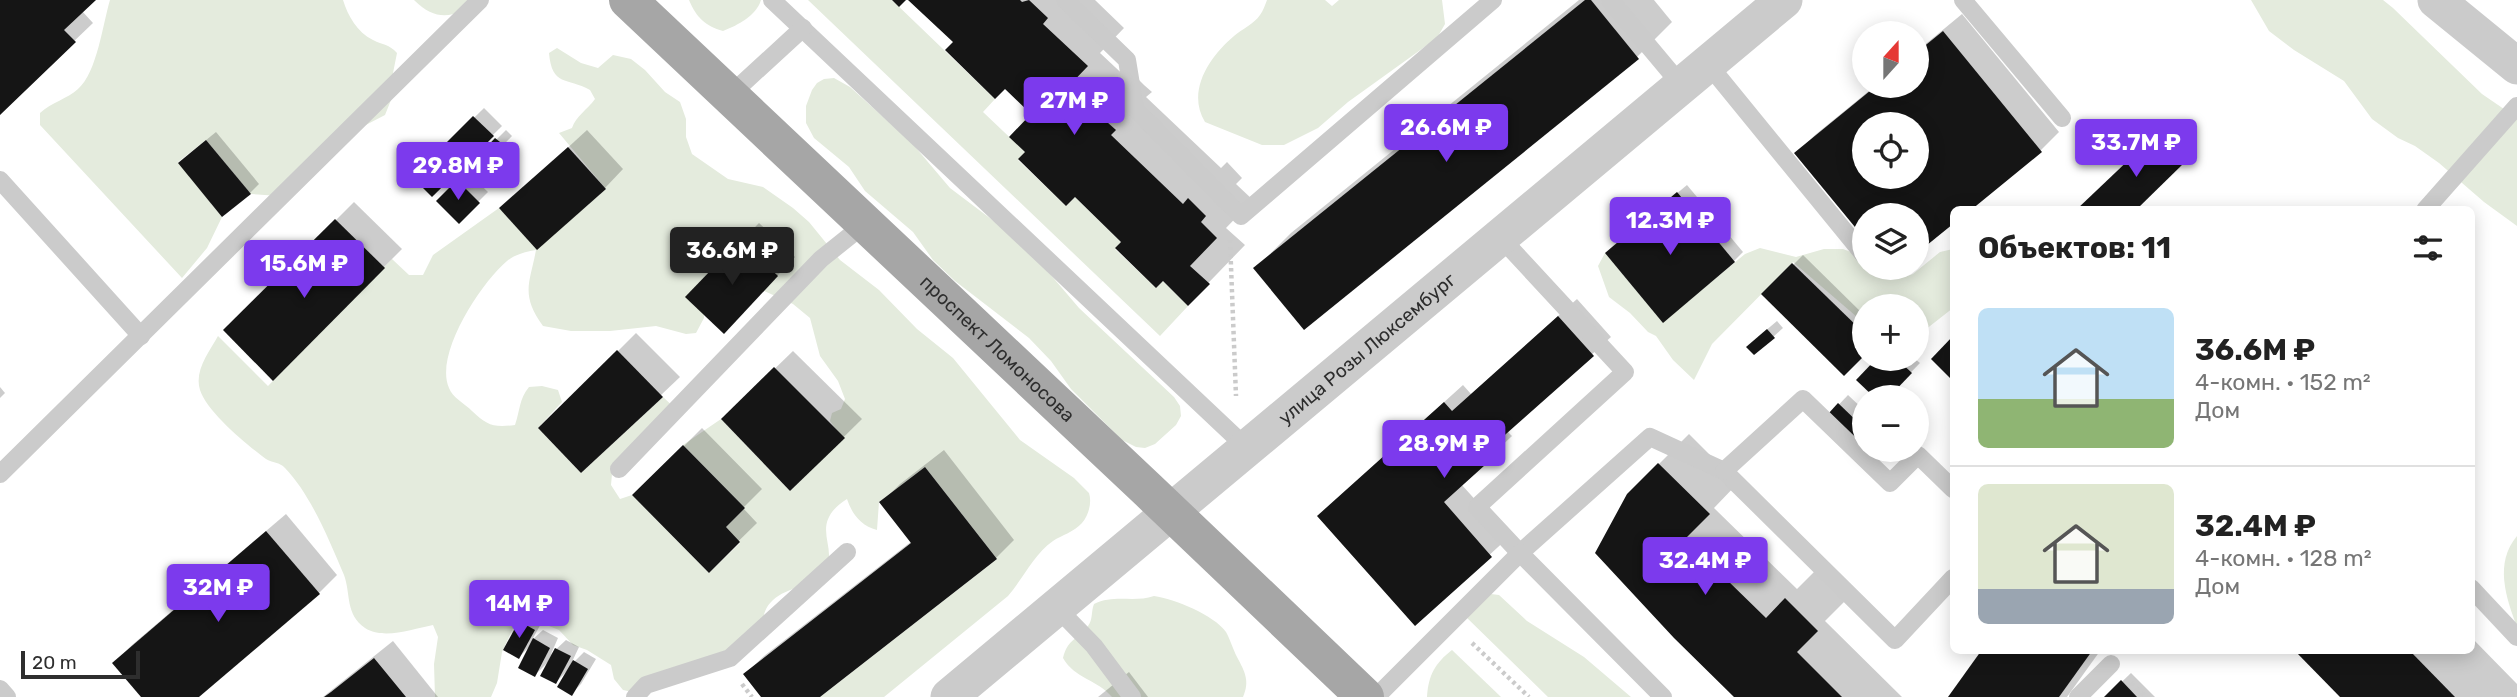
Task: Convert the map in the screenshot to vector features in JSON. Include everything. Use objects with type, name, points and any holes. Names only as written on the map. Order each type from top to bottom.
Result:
[{"type":"main road","name":"проспект Ломоносова","points":[[628,0],[1364,697]]},
{"type":"street","name":"улица Розы Люксембург","points":[[949,697],[1784,0]]},
{"type":"street","points":[[2436,0],[2513,59]]},
{"type":"lane","points":[[0,474],[480,0]]},
{"type":"lane","points":[[772,0],[1247,448]]},
{"type":"lane","points":[[1065,0],[1127,60],[1135,108],[1241,216],[1493,0]]},
{"type":"lane","points":[[1610,0],[1695,75],[1852,242]]},
{"type":"lane","points":[[1963,0],[2062,118]]},
{"type":"lane","points":[[729,96],[803,28]]},
{"type":"lane","points":[[2429,206],[2517,106]]},
{"type":"lane","points":[[0,180],[141,336]]},
{"type":"lane","points":[[619,469],[821,259],[866,223]]},
{"type":"lane","points":[[1500,237],[1625,372],[1477,507],[1663,697]]},
{"type":"lane","points":[[1724,471],[1803,399],[1890,483],[1918,455],[1950,486]]},
{"type":"lane","points":[[1377,697],[1520,553],[1650,437],[1724,471],[1895,640],[1950,581]]},
{"type":"lane","points":[[635,697],[646,685],[730,658],[847,552]]},
{"type":"lane","points":[[2475,592],[2517,637]]},
{"type":"lane","points":[[1057,608],[1094,646],[1132,697]]},
{"type":"lane","points":[[2078,697],[2111,664]]},
{"type":"lane","points":[[0,689],[7,697]]},
{"type":"path","points":[[1228,203],[1237,403]]},
{"type":"path","points":[[1451,622],[1529,697]]},
{"type":"shaded area","points":[[110,0],[343,0],[350,18],[362,33],[389,46],[397,53],[393,95],[385,115],[360,128],[279,196],[251,194],[206,140],[178,162],[222,217],[207,248],[182,278],[40,125],[40,113],[85,82],[95,60]]},
{"type":"shaded area","points":[[414,0],[483,0],[465,10],[440,15],[423,8]]},
{"type":"shaded area","points":[[689,0],[761,0],[751,15],[723,31],[702,20]]},
{"type":"shaded area","points":[[808,0],[892,0],[995,99],[983,112],[1025,152],[1018,160],[1066,206],[1075,197],[1121,242],[1115,249],[1156,288],[1163,281],[1188,306],[1160,336]]},
{"type":"shaded area","points":[[1267,0],[1325,0],[1332,6],[1339,0],[1442,0],[1445,24],[1437,38],[1348,102],[1318,128],[1284,145],[1262,145],[1205,122],[1198,98],[1199,86],[1209,64],[1225,44],[1257,18]]},
{"type":"shaded area","points":[[2251,0],[2383,0],[2393,8],[2482,94],[2517,118],[2517,226],[2439,163],[2372,119],[2344,81],[2269,31]]},
{"type":"shaded area","points":[[557,48],[581,63],[598,68],[613,55],[631,59],[645,70],[665,92],[680,102],[692,154],[728,179],[763,187],[793,208],[809,222],[840,260],[879,290],[917,329],[953,358],[1020,440],[1074,478],[1089,493],[1089,508],[1082,523],[1046,546],[1008,596],[884,697],[820,697],[997,559],[925,467],[879,502],[877,530],[858,519],[847,499],[835,509],[828,518],[826,527],[829,554],[824,571],[813,580],[773,600],[766,610],[759,633],[751,642],[637,693],[623,690],[614,679],[611,665],[573,645],[559,630],[530,620],[515,624],[502,652],[497,683],[491,697],[435,697],[434,664],[438,637],[433,625],[389,633],[365,628],[351,610],[344,575],[319,518],[303,491],[283,466],[266,459],[249,445],[219,418],[204,399],[199,376],[203,362],[218,336],[268,386],[392,259],[409,275],[423,275],[433,255],[499,208],[537,249],[606,189],[559,133],[572,128],[595,99],[590,90],[557,76],[553,71],[549,53]],"holes":[[[536,250],[529,297],[543,326],[571,331],[610,331],[656,326],[686,334],[696,333],[704,318],[704,309],[762,290],[793,304],[810,318],[820,356],[838,381],[845,399],[841,409],[832,413],[830,421],[843,439],[790,491],[721,419],[683,445],[745,508],[726,527],[740,543],[709,573],[632,495],[620,499],[611,485],[612,474],[678,411],[663,397],[581,473],[538,428],[562,402],[558,390],[542,386],[529,387],[521,401],[515,425],[501,426],[482,420],[449,388],[446,374],[448,357],[473,302],[496,271],[510,259]]]},
{"type":"shaded area","points":[[834,78],[850,87],[911,142],[950,188],[999,225],[1050,274],[1079,308],[1174,397],[1180,406],[1181,416],[1176,425],[1155,444],[1145,448],[1122,440],[1071,389],[1051,361],[1029,338],[955,281],[933,260],[913,232],[865,191],[849,167],[814,138],[806,123],[806,106],[817,83]]},
{"type":"shaded area","points":[[1760,248],[1796,257],[1824,249],[1843,249],[1852,252],[1852,280],[1929,280],[1929,261],[1940,252],[1950,250],[1950,310],[1929,327],[1929,294],[1852,294],[1852,313],[1793,262],[1712,344],[1694,380],[1673,360],[1656,336],[1609,297],[1598,266],[1605,253],[1663,322],[1745,254]]},
{"type":"shaded area","points":[[2517,536],[2517,627],[2506,593],[2504,569],[2510,546]]},
{"type":"shaded area","points":[[1491,594],[1499,595],[1527,621],[1584,657],[1631,697],[1548,697],[1465,616]]},
{"type":"shaded area","points":[[1154,596],[1193,609],[1213,620],[1226,632],[1246,677],[1243,697],[1112,697],[1068,665],[1063,658],[1065,651],[1090,624],[1094,604]]},
{"type":"shaded area","points":[[1452,650],[1501,697],[1427,697],[1434,670]]},
{"type":"building","points":[[0,0],[96,0],[64,30],[76,42],[0,115]]},
{"type":"building","points":[[892,0],[906,0],[899,7]]},
{"type":"building","points":[[908,0],[1029,0],[1048,18],[1043,24],[1088,66],[1064,91],[1093,118],[1098,113],[1116,130],[1111,135],[1183,204],[1188,198],[1206,216],[1201,222],[1217,238],[1190,266],[1210,284],[1188,306],[1163,281],[1156,288],[1115,248],[1121,242],[1075,197],[1066,206],[1018,159],[1025,152],[1009,137],[1031,114],[1005,89],[995,99],[945,50],[953,42]]},
{"type":"building","points":[[1585,0],[1591,0],[1639,59],[1304,330],[1253,268]]},
{"type":"building","points":[[1943,31],[2042,152],[1976,206],[1950,206],[1950,226],[1929,243],[1929,203],[1852,203],[1852,223],[1794,153],[1861,98],[1929,98],[1929,42]]},
{"type":"building","points":[[473,116],[494,136],[432,197],[412,177]]},
{"type":"building","points":[[2156,134],[2184,163],[2140,206],[2080,206]]},
{"type":"building","points":[[495,138],[505,146],[490,161],[481,153]]},
{"type":"building","points":[[206,140],[251,194],[222,217],[178,163]]},
{"type":"building","points":[[568,147],[606,189],[537,250],[499,208]]},
{"type":"building","points":[[457,180],[480,203],[459,224],[436,201]]},
{"type":"building","points":[[1677,192],[1735,262],[1663,323],[1605,253]]},
{"type":"building","points":[[335,219],[385,268],[273,381],[223,330]]},
{"type":"building","points":[[740,240],[778,276],[724,334],[685,297]]},
{"type":"building","points":[[1792,263],[1852,321],[1852,368],[1844,376],[1761,294]]},
{"type":"building","points":[[1558,316],[1594,356],[1489,449],[1495,456],[1444,502],[1492,557],[1415,626],[1317,516],[1444,402],[1452,411]]},
{"type":"building","points":[[1767,329],[1775,338],[1754,355],[1746,347]]},
{"type":"building","points":[[1950,339],[1950,378],[1931,359]]},
{"type":"building","points":[[617,350],[663,397],[581,473],[538,428]]},
{"type":"building","points":[[774,367],[845,438],[790,491],[721,419]]},
{"type":"building","points":[[1865,371],[1912,373],[1900,385],[1861,385],[1856,380]]},
{"type":"building","points":[[1838,403],[1852,416],[1852,436],[1828,414]]},
{"type":"building","points":[[683,445],[745,508],[726,527],[740,542],[709,573],[632,495]]},
{"type":"building","points":[[1658,463],[1710,514],[1685,539],[1766,618],[1785,598],[1818,631],[1797,652],[1842,697],[1734,697],[1674,638],[1595,553],[1627,494]]},
{"type":"building","points":[[925,467],[997,559],[820,697],[761,697],[743,674],[911,543],[879,502]]},
{"type":"building","points":[[266,531],[320,594],[199,697],[141,697],[112,663]]},
{"type":"building","points":[[519,621],[535,630],[519,659],[503,650]]},
{"type":"building","points":[[533,638],[550,648],[535,677],[518,668]]},
{"type":"building","points":[[555,648],[571,656],[556,684],[540,676]]},
{"type":"building","points":[[1979,654],[2090,654],[2059,697],[1948,697]]},
{"type":"building","points":[[2298,654],[2413,654],[2455,697],[2340,697]]},
{"type":"building","points":[[374,658],[406,697],[324,697],[331,692]]},
{"type":"building","points":[[573,660],[588,669],[572,696],[557,687]]},
{"type":"building","points":[[2121,680],[2137,697],[2104,697]]}]
